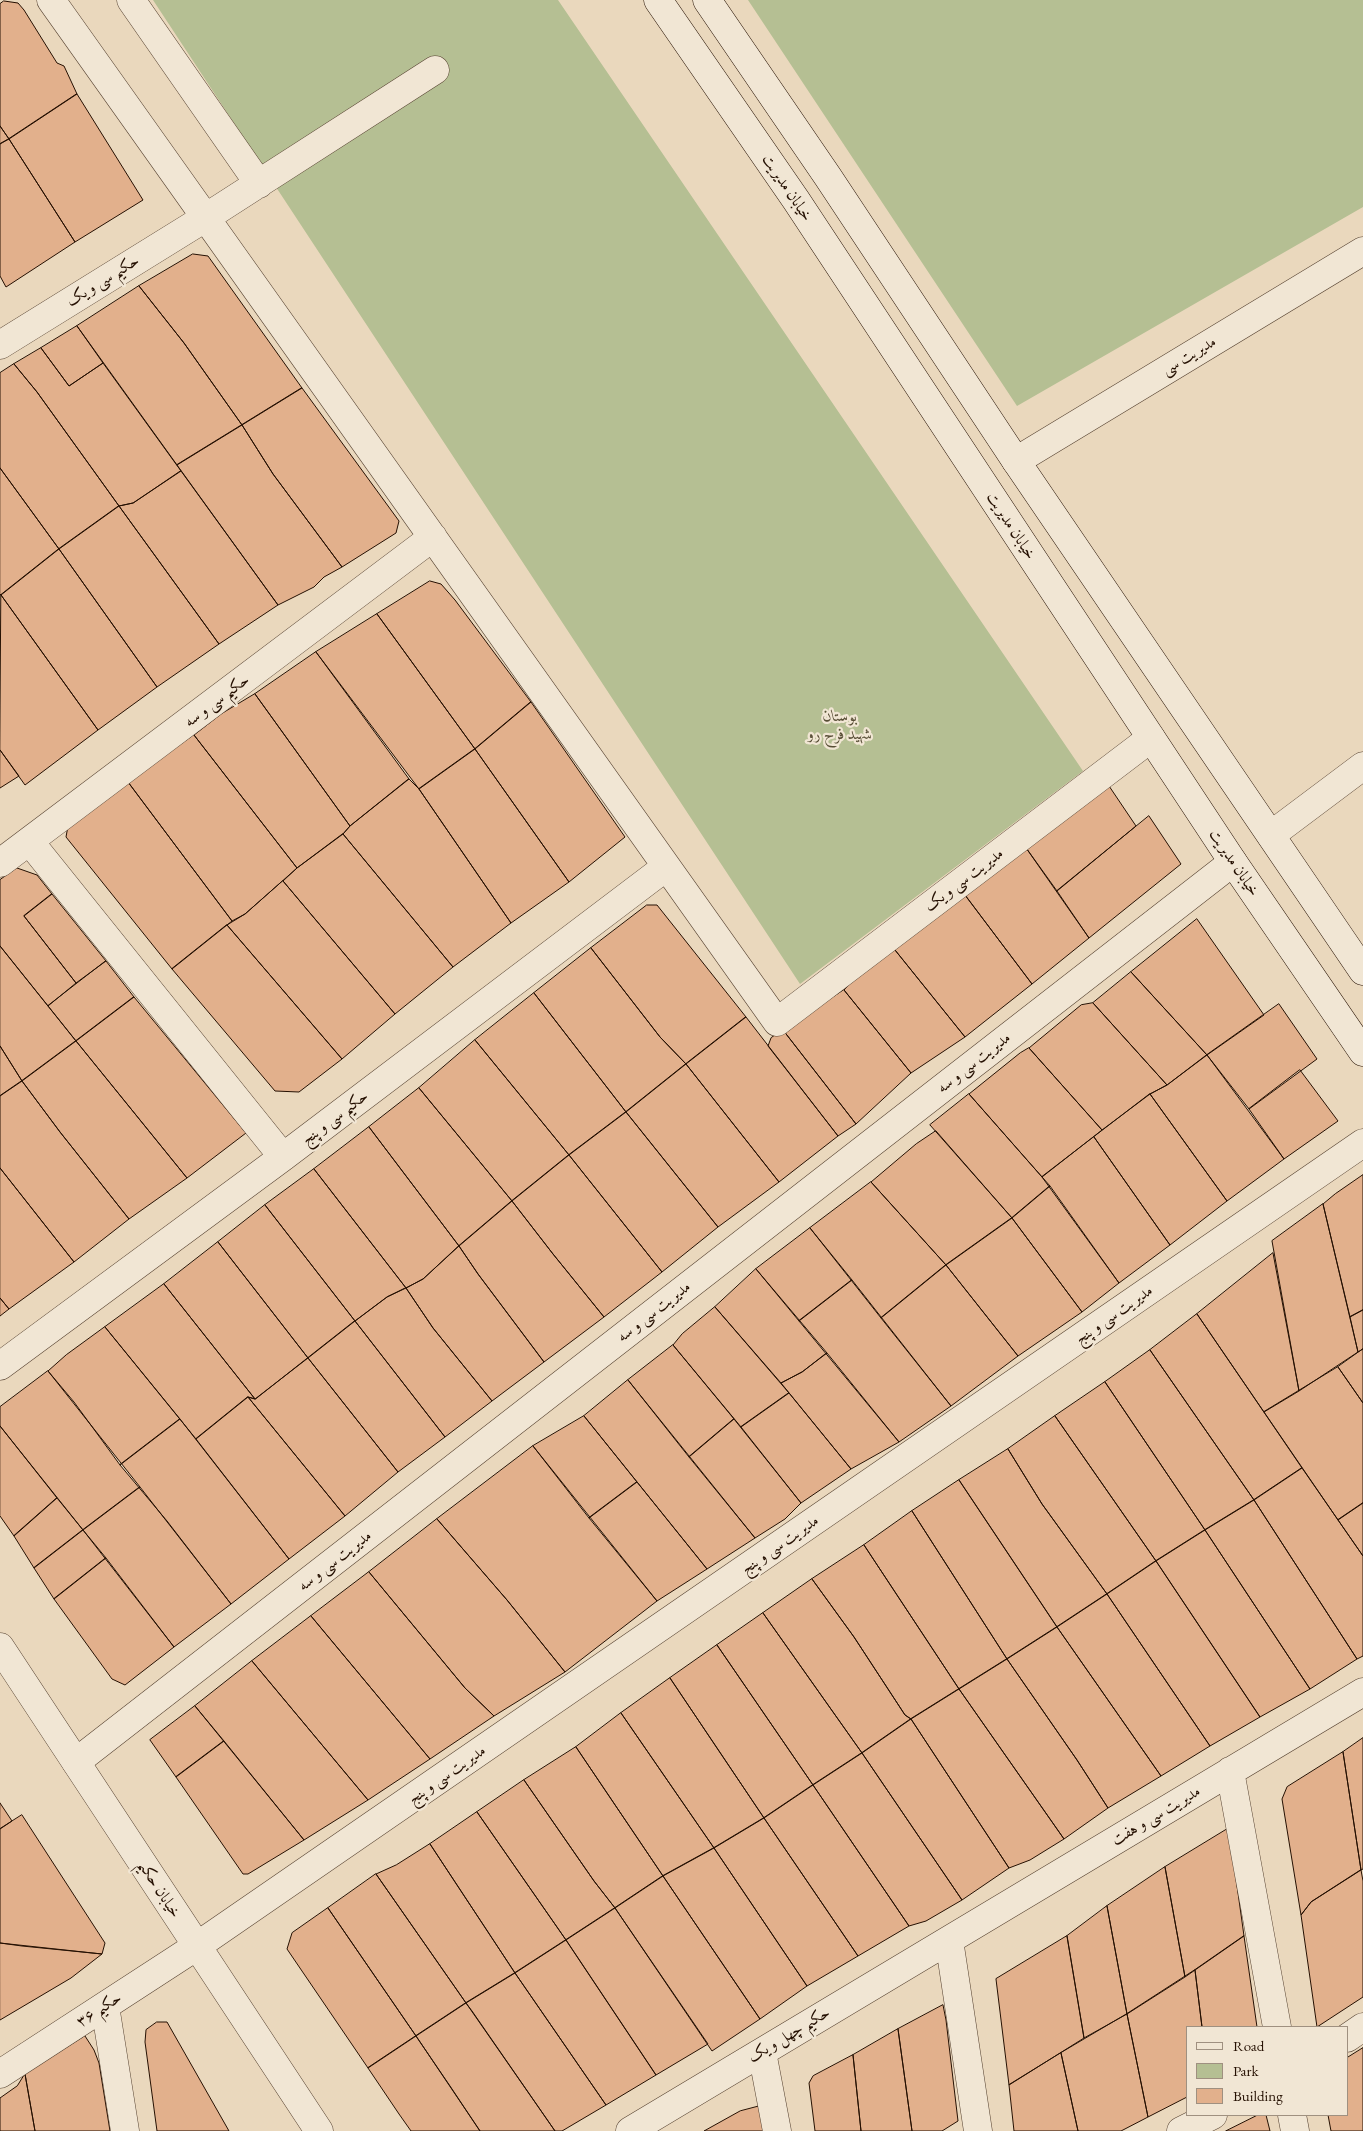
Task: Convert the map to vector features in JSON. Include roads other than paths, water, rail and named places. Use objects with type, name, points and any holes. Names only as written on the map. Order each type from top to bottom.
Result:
[{"type":"street","points":[[51,0],[666,867]]},
{"type":"street","points":[[132,0],[259,184]]},
{"type":"street","name":"خیابان مدیریت","points":[[658,0],[796,200],[1233,862],[1363,1052]]},
{"type":"street","points":[[707,0],[828,177],[1016,461],[1363,971]]},
{"type":"street","name":"حکیم سی و یک","points":[[0,345],[259,184],[435,70]]},
{"type":"street","points":[[796,200],[828,177]]},
{"type":"street","name":"مدیریت سی","points":[[1016,461],[1363,251]]},
{"type":"street","name":"حکیم سی و سه","points":[[0,863],[433,538]]},
{"type":"street","name":"مدیریت سی و یک","points":[[666,867],[777,1022],[1151,738]]},
{"type":"street","points":[[1270,835],[1363,766]]},
{"type":"street","points":[[30,842],[283,1157]]},
{"type":"street","name":"مدیریت سی و سه","points":[[76,1762],[1233,862]]},
{"type":"street","name":"حکیم سی و پنج","points":[[0,1366],[283,1157],[666,867]]},
{"type":"street","name":"مدیریت سی و پنج","points":[[197,1946],[1363,1143]]},
{"type":"street","name":"خیابان حکیم","points":[[0,1647],[318,2131]]},
{"type":"street","name":"مدیریت سی و هفت","points":[[949,1940],[1363,1692]]},
{"type":"street","points":[[1230,1772],[1277,2026]]},
{"type":"street","points":[[949,1940],[974,2129]]},
{"type":"street","name":"حکیم چهل و یک","points":[[630,2131],[949,1940]]},
{"type":"street","name":"حکیم ۳۶","points":[[0,2074],[197,1946]]},
{"type":"street","points":[[104,2006],[125,2131]]},
{"type":"street","points":[[1348,2037],[1363,2027]]},
{"type":"street","points":[[762,2052],[777,2131]]},
{"type":"street","points":[[1181,2131],[1212,2116]]},
{"type":"street","points":[[1292,2116],[1295,2131]]},
{"type":"park label","name":"بوستان شهید فرح رو","points":[[840,726]]}]
